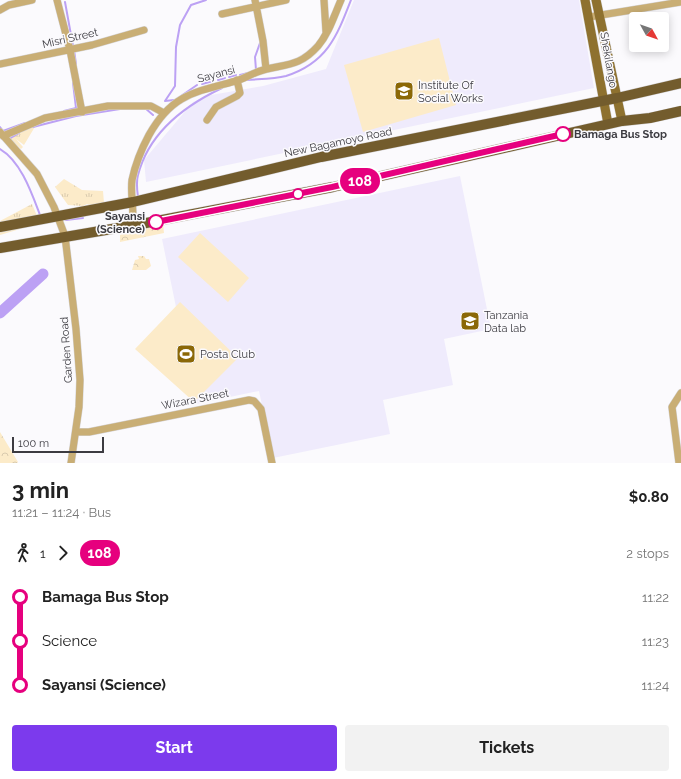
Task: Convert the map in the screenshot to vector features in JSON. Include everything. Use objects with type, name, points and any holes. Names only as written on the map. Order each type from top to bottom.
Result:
[{"type":"highway","name":"New Bagamoyo Road","points":[[0,227],[133,202],[321,157],[616,98],[681,83]]},
{"type":"highway","points":[[0,248],[132,226],[348,184],[608,124],[650,118],[681,111]]},
{"type":"main road","name":"Shekilango","points":[[585,0],[608,124]]},
{"type":"main road","name":"Shekilango","points":[[596,0],[622,121]]},
{"type":"street","points":[[0,10],[9,5],[32,0]]},
{"type":"street","points":[[57,0],[70,50],[82,112]]},
{"type":"street","points":[[255,0],[263,41],[266,69]]},
{"type":"street","points":[[222,14],[256,8],[259,5],[286,0]]},
{"type":"street","points":[[324,0],[326,35]]},
{"type":"street","name":"Sayansi","points":[[132,226],[132,180],[139,157],[149,136],[164,113],[179,101],[196,91],[237,80],[266,69],[291,66],[318,46],[326,35],[341,0]]},
{"type":"street","points":[[589,17],[599,14],[681,2]]},
{"type":"street","name":"Misri Street","points":[[0,64],[70,50],[144,30]]},
{"type":"street","points":[[207,120],[216,107],[240,93],[237,80]]},
{"type":"street","points":[[2,134],[45,118],[108,106],[151,106],[164,113]]},
{"type":"street","name":"Garden Road","points":[[2,134],[37,174],[47,192],[65,236],[76,329],[80,380],[76,432],[71,463]]},
{"type":"street","points":[[679,463],[672,407],[681,393]]},
{"type":"street","name":"Wizara Street","points":[[76,432],[89,432],[249,400],[258,405],[261,409],[272,463]]},
{"type":"shaded area","name":"Institute Of Social Works","points":[[354,0],[579,0],[594,88],[146,182],[144,160],[193,102],[211,95],[263,86],[326,69]]},
{"type":"shaded area","points":[[460,176],[491,329],[444,339],[453,385],[383,400],[390,434],[273,458],[259,391],[196,404],[162,239]]},
{"type":"green space","points":[[439,38],[456,105],[363,132],[344,65]]},
{"type":"green space","points":[[36,125],[24,145],[16,139],[23,147],[21,149],[10,139],[11,136]]},
{"type":"green space","points":[[64,179],[82,190],[103,191],[104,203],[92,206],[87,204],[83,206],[68,205],[55,187]]},
{"type":"green space","points":[[32,204],[40,223],[0,235],[0,221]]},
{"type":"green space","points":[[163,224],[164,233],[120,242],[120,235]]},
{"type":"green space","points":[[200,233],[249,278],[228,302],[178,257]]},
{"type":"green space","points":[[138,256],[144,256],[146,259],[149,259],[151,266],[146,270],[132,270],[135,260],[139,259]]},
{"type":"green space","name":"Posta Club","points":[[180,302],[238,358],[194,402],[135,349]]},
{"type":"green space","points":[[0,432],[18,462],[17,463],[0,463]]},
{"type":"waterway","points":[[165,101],[175,86],[176,47],[180,25],[191,5],[206,0]]},
{"type":"waterway","points":[[247,80],[286,76],[311,64],[329,47],[341,25],[351,0]]},
{"type":"waterway","points":[[65,2],[73,46]]},
{"type":"waterway","points":[[256,70],[255,57],[260,43]]},
{"type":"waterway","points":[[74,50],[76,64]]},
{"type":"waterway","points":[[240,75],[248,73]]},
{"type":"waterway","points":[[229,77],[236,75]]},
{"type":"waterway","points":[[218,80],[225,78]]},
{"type":"waterway","points":[[202,84],[213,81]]},
{"type":"waterway","points":[[64,111],[76,108],[73,83]]},
{"type":"waterway","points":[[181,96],[197,85]]},
{"type":"waterway","points":[[138,197],[138,175],[143,160],[159,133],[194,103],[222,88]]},
{"type":"waterway","points":[[165,101],[174,100]]},
{"type":"waterway","points":[[145,108],[153,115]]},
{"type":"waterway","points":[[33,127],[76,116],[120,109]]},
{"type":"waterway","points":[[0,127],[3,131],[25,123]]},
{"type":"waterway","points":[[9,139],[19,133]]},
{"type":"waterway","points":[[0,149],[14,161],[20,170],[40,215]]},
{"type":"waterway","points":[[64,218],[66,220],[83,218]]},
{"type":"waterway","points":[[0,313],[43,274]]},
{"type":"bus line","name":"108","points":[[156,222],[332,187],[460,159],[563,134]]},
{"type":"place","name":"Institute Of Social Works","points":[[404,91]]},
{"type":"place","name":"Bamaga Bus Stop","points":[[563,134]]},
{"type":"place","name":"Sayansi (Science)","points":[[156,222]]},
{"type":"place","name":"Tanzania Data lab","points":[[470,321]]},
{"type":"place","name":"Posta Club","points":[[186,354]]}]
